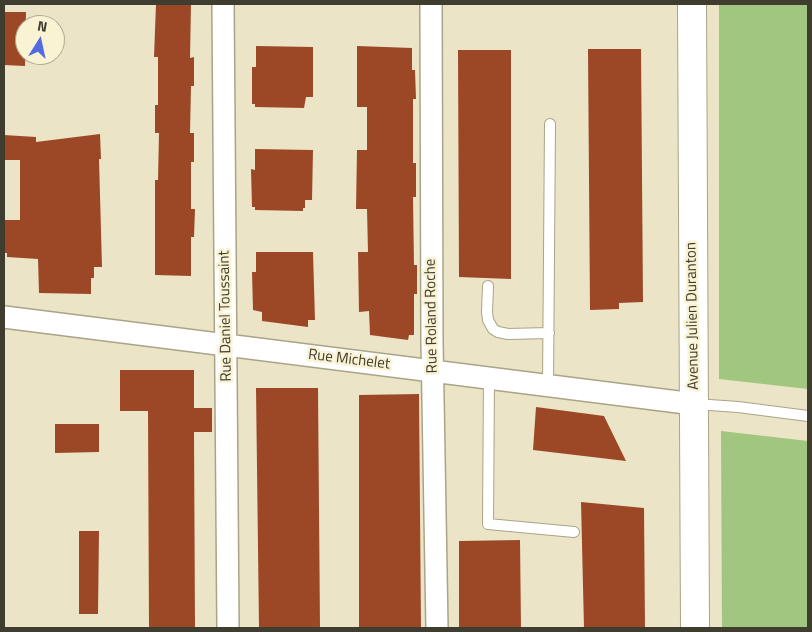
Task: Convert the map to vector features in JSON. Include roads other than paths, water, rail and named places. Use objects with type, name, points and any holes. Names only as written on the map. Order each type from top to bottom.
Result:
[{"type":"main road","name":"Avenue Julien Duranton","points":[[692,4],[695,628]]},
{"type":"street","name":"Rue Daniel Toussaint","points":[[223,4],[228,628]]},
{"type":"street","name":"Rue Roland Roche","points":[[431,4],[433,370],[437,628]]},
{"type":"street","name":"Rue Michelet","points":[[4,317],[694,404]]},
{"type":"lane","points":[[548,385],[550,124]]},
{"type":"lane","points":[[488,286],[487,312],[488,320],[493,329],[508,334],[549,333]]},
{"type":"lane","points":[[489,378],[488,524],[574,532]]},
{"type":"lane","points":[[694,404],[738,407],[808,416]]}]
